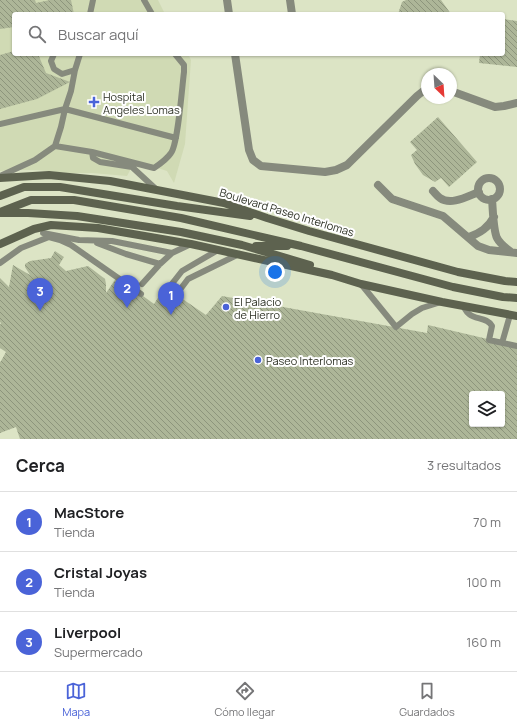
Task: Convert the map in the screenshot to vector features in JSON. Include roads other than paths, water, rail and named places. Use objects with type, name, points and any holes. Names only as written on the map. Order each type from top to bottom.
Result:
[{"type":"main road","name":"Boulevard Paseo Interlomas","points":[[0,177],[49,175],[110,181],[224,203],[309,231],[458,272],[517,282]]},
{"type":"main road","points":[[0,196],[24,187],[60,187],[177,206],[267,218]]},
{"type":"main road","points":[[0,213],[31,200],[74,200],[181,218],[301,246],[454,287],[503,297],[517,298]]},
{"type":"main road","points":[[0,213],[77,216],[181,232],[242,245],[314,266],[332,275]]},
{"type":"main road","points":[[0,244],[34,229],[51,225],[98,228],[239,254],[442,302],[514,315]]},
{"type":"main road","points":[[242,245],[301,246]]},
{"type":"street","points":[[290,0],[292,12]]},
{"type":"street","points":[[235,56],[249,150],[253,160],[261,166],[325,172],[336,170],[347,165],[421,93]]},
{"type":"street","points":[[457,92],[495,107],[517,103]]},
{"type":"street","points":[[490,178],[496,180],[500,186],[497,197],[492,199],[483,198],[479,192],[479,185],[483,180],[490,178]]},
{"type":"street","points":[[378,185],[392,199],[443,216],[478,246],[489,250],[514,253]]},
{"type":"street","points":[[433,191],[444,201],[452,201],[479,192]]},
{"type":"street","points":[[492,199],[498,240],[504,247],[514,253]]},
{"type":"street","points":[[469,237],[478,234],[490,224],[494,217]]},
{"type":"lane","points":[[90,12],[93,0]]},
{"type":"lane","points":[[144,0],[151,12]]},
{"type":"lane","points":[[53,56],[51,61],[54,69],[62,74],[76,70]]},
{"type":"lane","points":[[0,177],[34,160],[55,146],[80,56]]},
{"type":"lane","points":[[55,146],[92,152],[154,168],[172,152],[176,138],[184,65],[177,56]]},
{"type":"lane","points":[[0,124],[65,109],[176,138]]},
{"type":"lane","points":[[92,152],[93,158],[100,162],[132,167],[157,190]]},
{"type":"lane","points":[[34,229],[71,245],[141,294]]},
{"type":"lane","points":[[0,263],[22,248],[46,235],[101,244],[126,254],[160,264]]},
{"type":"lane","points":[[79,240],[112,241],[172,253]]},
{"type":"lane","points":[[142,284],[172,253],[191,244]]},
{"type":"lane","points":[[171,285],[182,271],[218,250]]},
{"type":"lane","points":[[180,291],[188,279],[239,254]]},
{"type":"lane","points":[[361,284],[396,327],[422,308],[442,302]]},
{"type":"lane","points":[[463,306],[469,315],[490,322],[492,326],[489,340],[517,346]]},
{"type":"lane","points":[[502,343],[514,315]]},
{"type":"place","name":"Hospital Angeles Lomas","points":[[94,102]]},
{"type":"place","name":"El Palacio de Hierro","points":[[226,307]]},
{"type":"place","name":"Cristal Joyas","points":[[127,308]]},
{"type":"place","name":"Liverpool","points":[[40,311]]},
{"type":"place","name":"MacStore","points":[[171,315]]},
{"type":"place","name":"Paseo Interlomas","points":[[258,360]]}]
